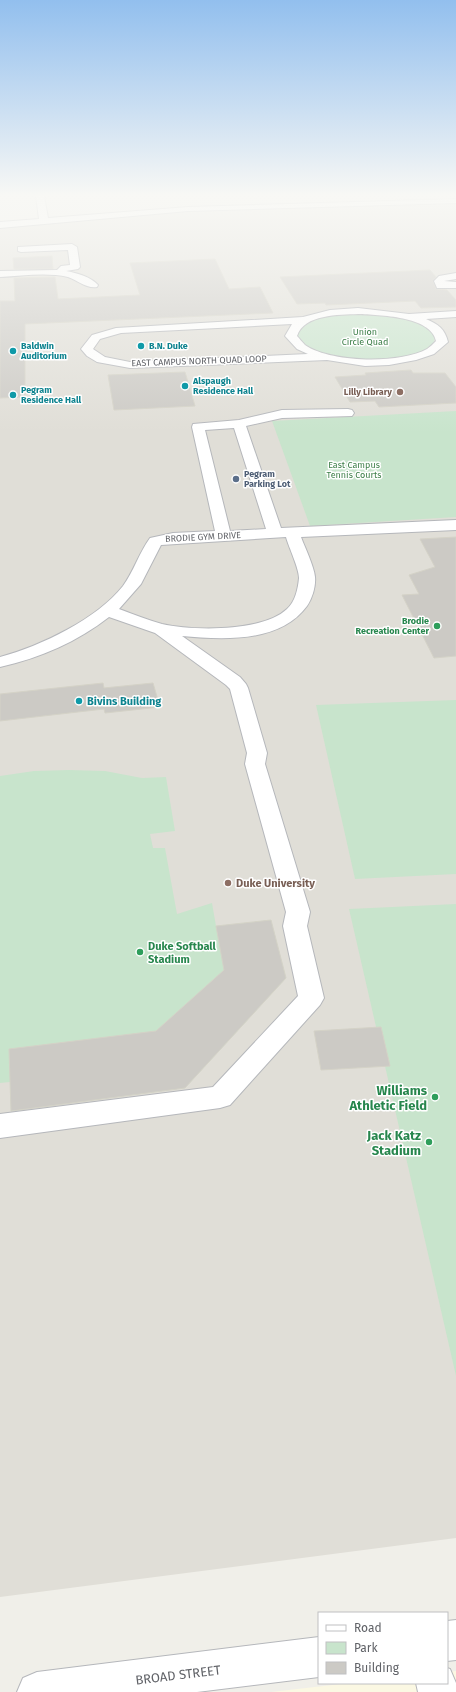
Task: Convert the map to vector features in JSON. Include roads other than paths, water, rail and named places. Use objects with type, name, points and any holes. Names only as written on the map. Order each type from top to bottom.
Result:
[{"type":"street","points":[[71,275],[85,279],[93,285]]},
{"type":"street","points":[[456,276],[448,277],[439,281],[441,286],[456,285]]},
{"type":"street","points":[[450,350],[431,353],[406,360],[382,362],[350,361],[327,357],[304,349],[293,340],[291,336],[292,330],[306,320],[325,314],[369,312],[399,315],[456,314]]},
{"type":"street","points":[[399,315],[425,322],[442,334],[442,342],[431,353]]},
{"type":"street","name":"EAST CAMPUS NORTH QUAD LOOP","points":[[306,320],[121,330],[94,338],[89,342],[87,349],[90,354],[96,358],[116,363],[130,364],[327,357]]},
{"type":"street","points":[[224,536],[198,427],[239,424],[282,414],[348,413]]},
{"type":"street","points":[[239,424],[275,534]]},
{"type":"street","name":"BRODIE GYM DRIVE","points":[[0,662],[47,646],[88,625],[124,596],[156,541],[173,538],[456,525]]},
{"type":"street","points":[[106,610],[161,629],[205,633],[238,632],[266,628],[293,613],[303,599],[307,577],[292,533]]},
{"type":"street","points":[[0,1126],[220,1097],[311,998],[295,926],[298,912],[255,764],[257,753],[239,688],[233,680],[161,629]]},
{"type":"street","name":"BROAD STREET","points":[[36,1692],[318,1657]]},
{"type":"place","name":"B.N. Duke","points":[[141,346]]},
{"type":"place","name":"Baldwin Auditorium","points":[[13,351]]},
{"type":"place","name":"Alspaugh Residence Hall","points":[[185,386]]},
{"type":"place","name":"Lilly Library","points":[[400,392]]},
{"type":"place","name":"Pegram Residence Hall","points":[[13,395]]},
{"type":"place","name":"Pegram Parking Lot","points":[[236,479]]},
{"type":"place","name":"Brodie Recreation Center","points":[[437,626]]},
{"type":"place","name":"Bivins Building","points":[[79,701]]},
{"type":"place","name":"Duke University","points":[[228,883]]},
{"type":"place","name":"Duke Softball Stadium","points":[[140,952]]},
{"type":"place","name":"Williams Athletic Field","points":[[435,1097]]},
{"type":"place","name":"Jack Katz Stadium","points":[[429,1142]]},
{"type":"park label","name":"Union Circle Quad","points":[[365,338]]},
{"type":"park label","name":"East Campus Tennis Courts","points":[[354,470]]}]
